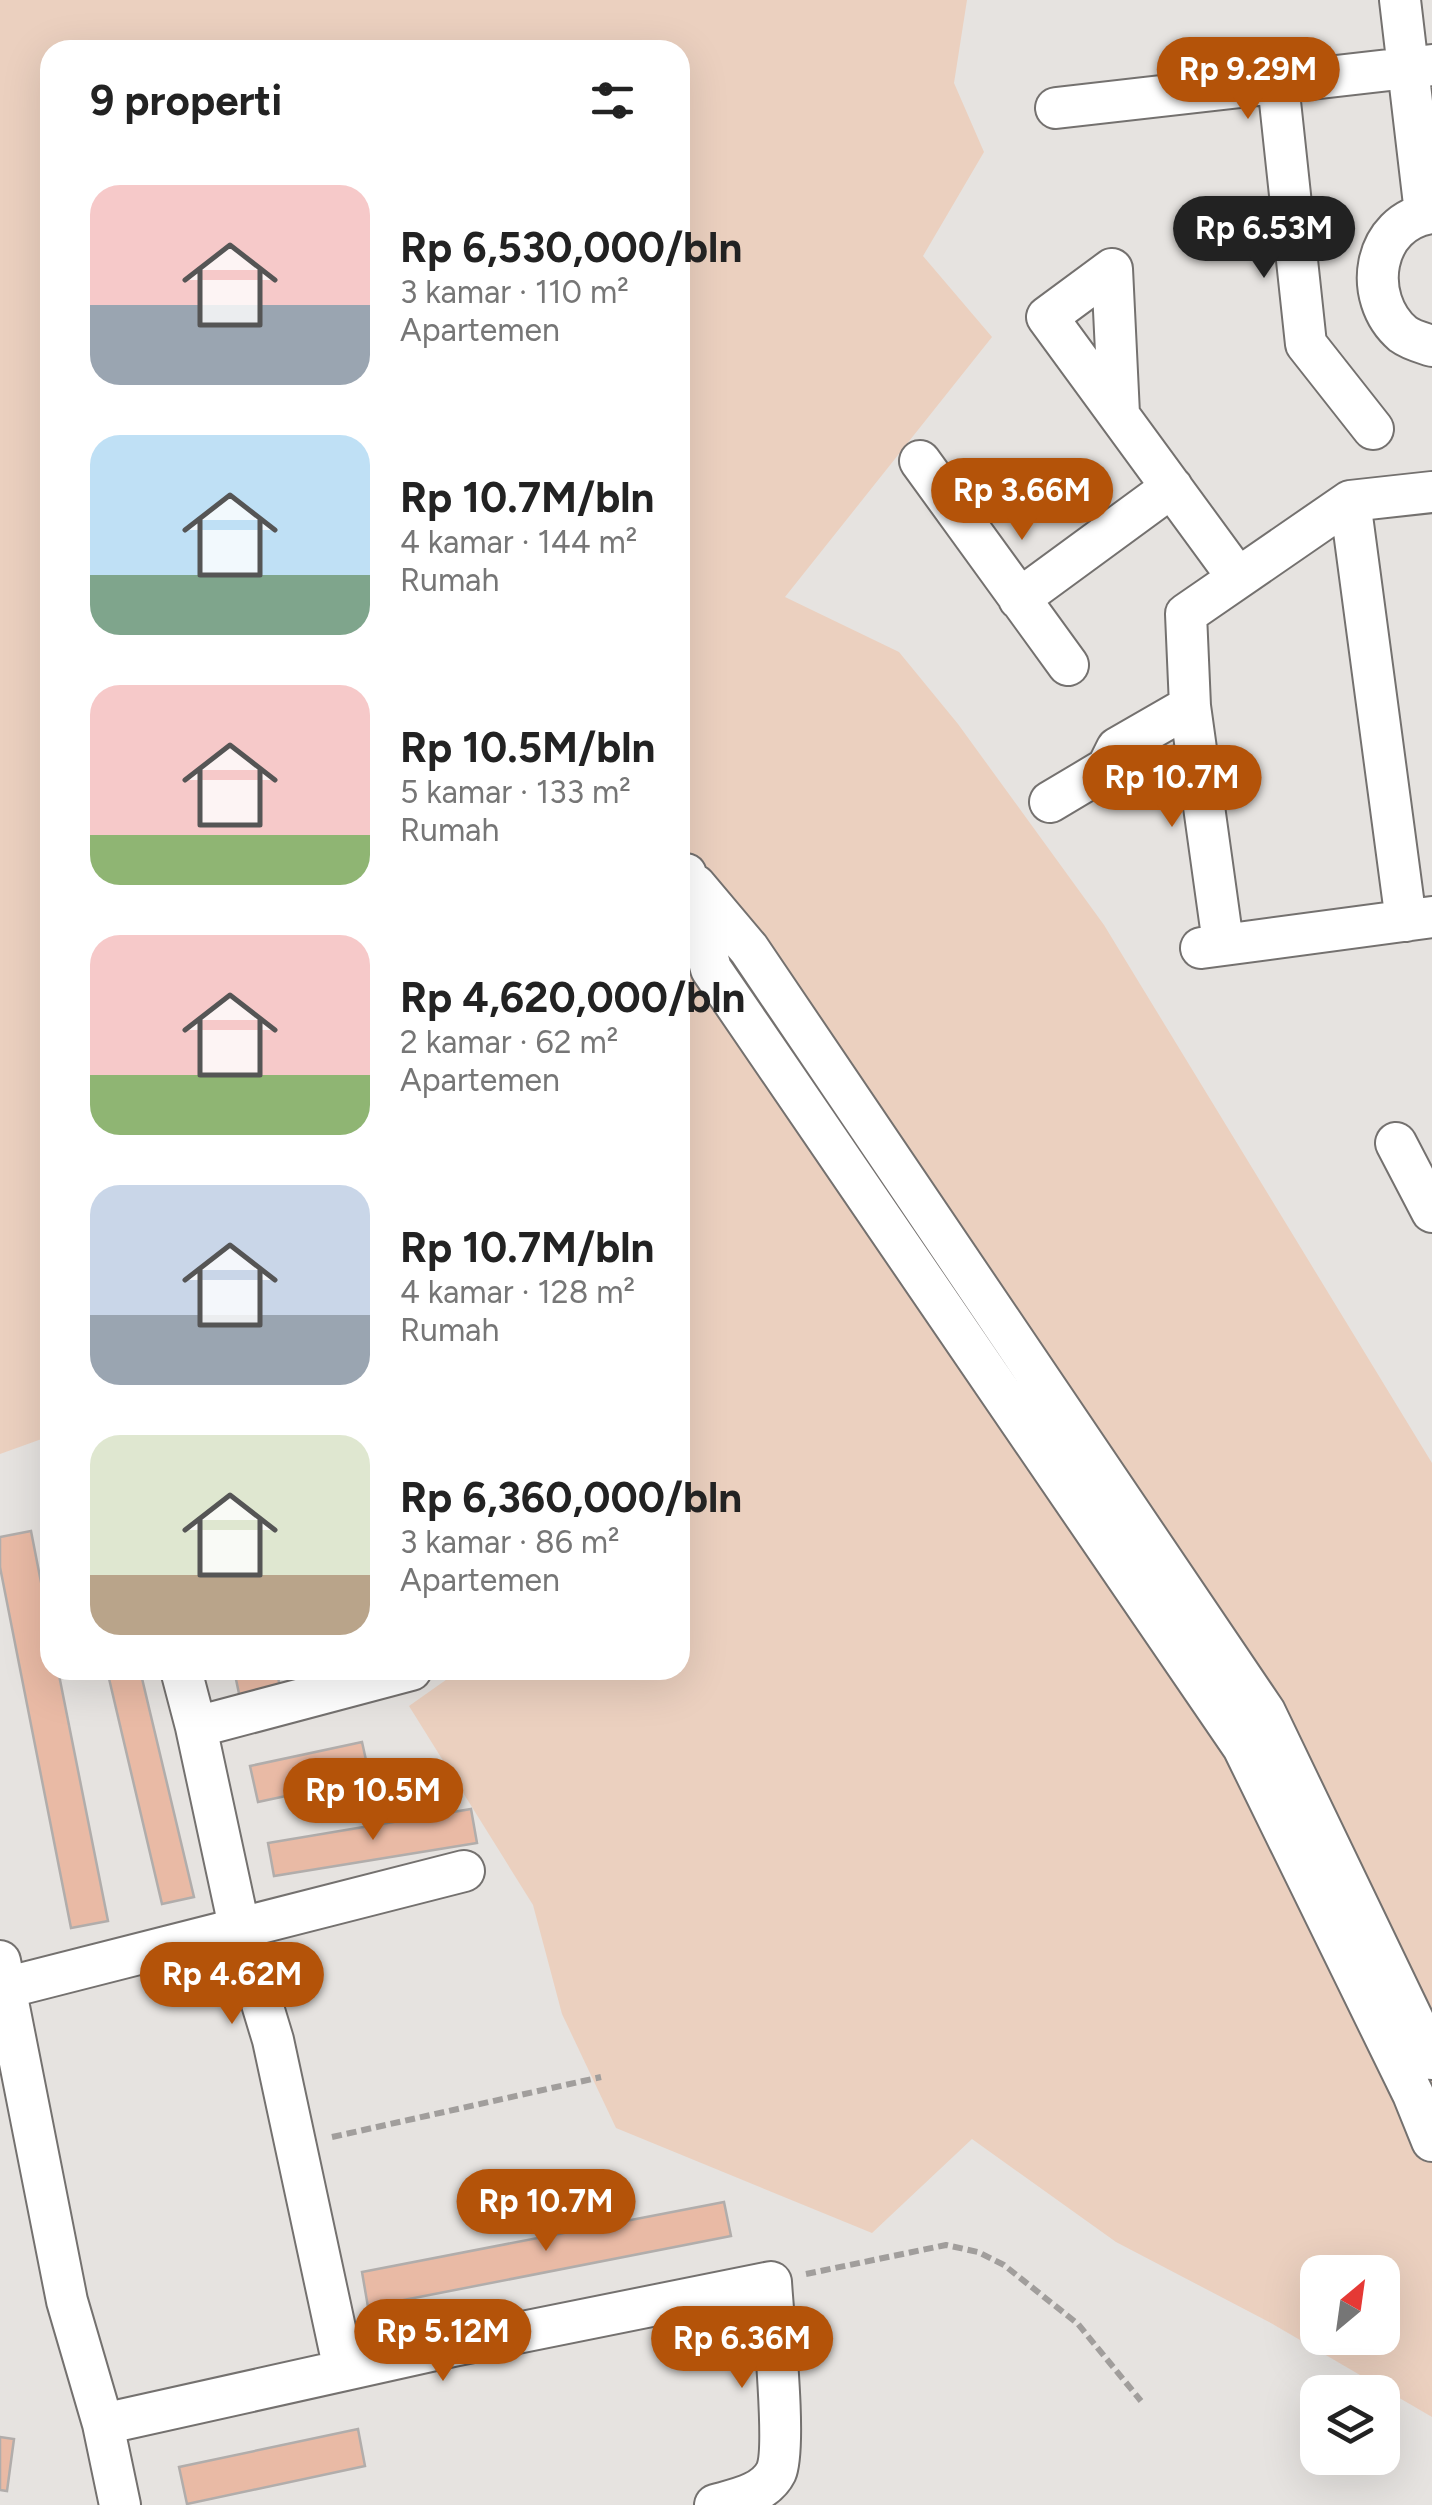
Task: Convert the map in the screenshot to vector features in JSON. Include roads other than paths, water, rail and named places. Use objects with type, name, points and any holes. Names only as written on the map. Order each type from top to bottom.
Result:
[{"type":"street","points":[[1400,0],[1420,67],[1429,213],[1398,228],[1389,240],[1380,254],[1376,284],[1385,314],[1406,337],[1432,346]]},
{"type":"street","points":[[1056,108],[1420,67]]},
{"type":"street","points":[[1278,83],[1306,344],[1373,429]]},
{"type":"street","points":[[1119,414],[1238,578]]},
{"type":"street","points":[[920,461],[1068,665]]},
{"type":"street","points":[[1019,600],[1172,487]]},
{"type":"street","points":[[1350,501],[1419,919],[1212,946],[1199,764],[1190,706],[1186,614],[1350,501],[1432,492]]},
{"type":"street","points":[[1050,802],[1108,768],[1117,748],[1190,706]]},
{"type":"street","points":[[1108,768],[1126,774],[1199,764]]},
{"type":"street","points":[[690,879],[749,950],[1264,1712],[1432,2058]]},
{"type":"street","points":[[690,889],[711,969],[1244,1748],[1413,2094],[1432,2141]]},
{"type":"street","points":[[1396,1143],[1432,1212]]},
{"type":"street","points":[[184,1680],[240,1931],[273,2040],[344,2370]]},
{"type":"street","points":[[196,1727],[373,1680]]},
{"type":"street","points":[[120,2505],[103,2424],[67,2301],[3,1974],[240,1931],[464,1872]]},
{"type":"street","points":[[103,2424],[770,2282],[780,2441],[776,2472],[754,2494],[715,2505]]}]
